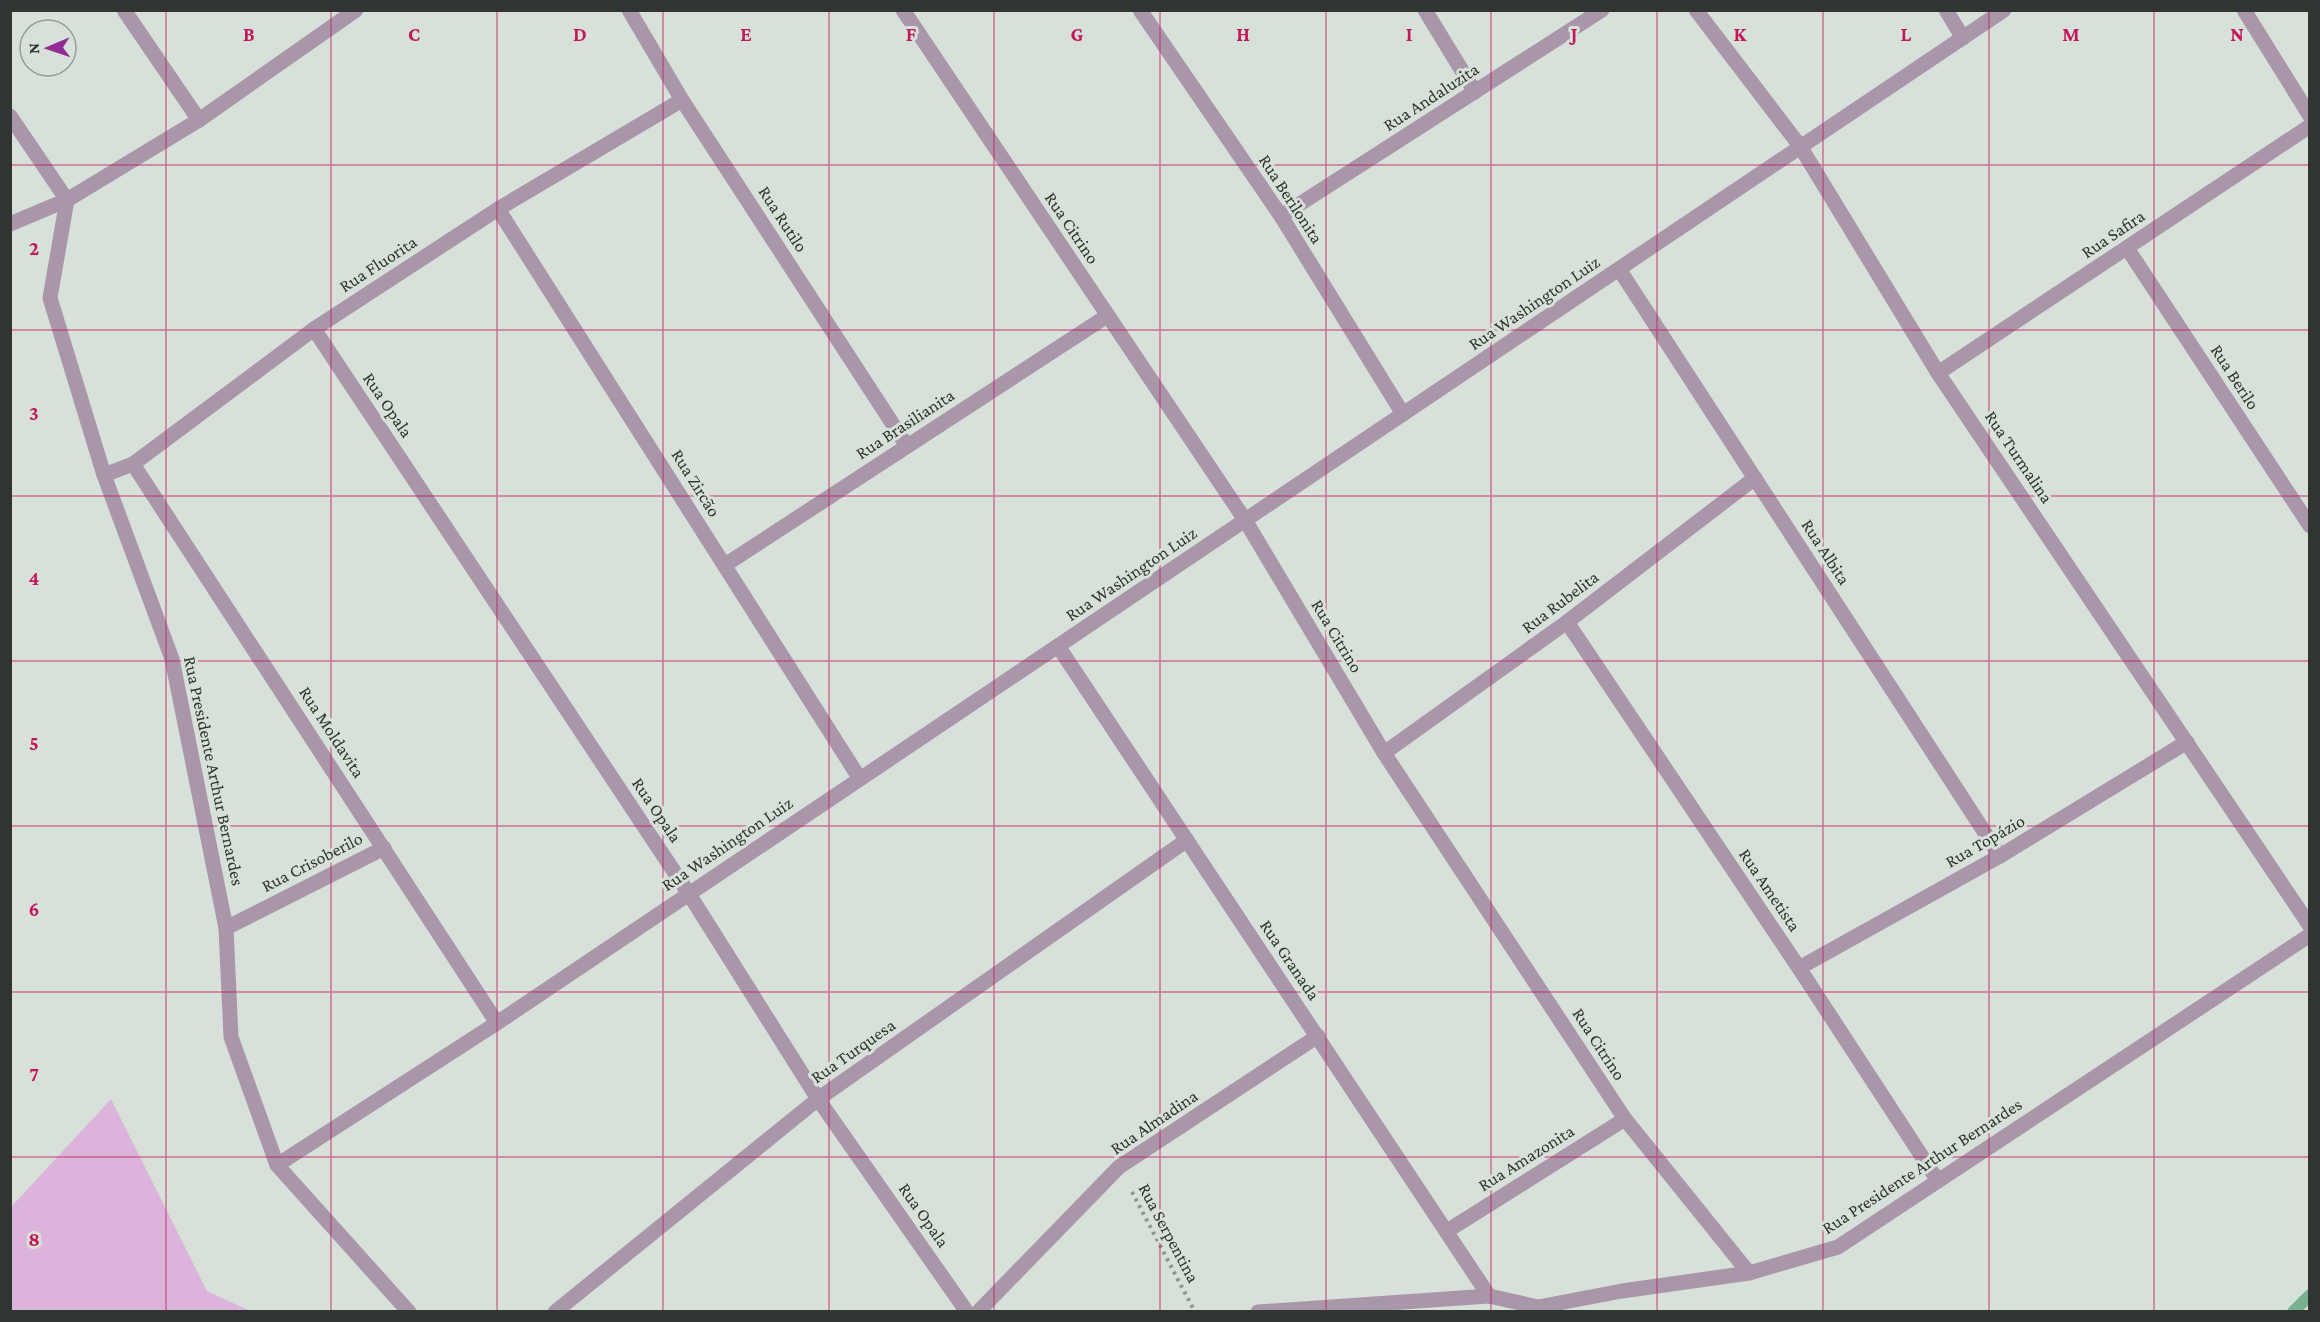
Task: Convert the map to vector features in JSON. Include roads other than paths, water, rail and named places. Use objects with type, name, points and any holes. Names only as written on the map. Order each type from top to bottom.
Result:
[{"type":"street","points":[[124,10],[199,120]]},
{"type":"street","points":[[10,224],[67,200],[199,120],[356,10]]},
{"type":"street","name":"Rua Rutilo","points":[[629,10],[682,100],[907,446]]},
{"type":"street","name":"Rua Citrino","points":[[903,10],[1245,520],[1384,753],[1625,1119],[1749,1273]]},
{"type":"street","name":"Rua Berilonita","points":[[1140,10],[1281,216],[1403,414]]},
{"type":"street","points":[[1425,10],[1475,92]]},
{"type":"street","name":"Rua Andaluzita","points":[[1281,216],[1602,10]]},
{"type":"street","name":"Rua Turmalina","points":[[1696,10],[1800,146],[1938,373],[2310,926]]},
{"type":"street","points":[[1946,10],[1963,38]]},
{"type":"street","name":"Rua Washington Luiz","points":[[277,1166],[497,1023],[2004,10]]},
{"type":"street","points":[[2244,10],[2310,116]]},
{"type":"street","name":"Rua Fluorita","points":[[104,475],[133,464],[314,329],[498,209],[682,100]]},
{"type":"street","points":[[10,116],[67,200]]},
{"type":"street","name":"Rua Safira","points":[[1938,373],[2310,126]]},
{"type":"street","name":"Rua Presidente Arthur Bernardes","points":[[67,200],[50,298],[104,475],[172,659],[226,928],[231,1036],[277,1166],[409,1311]]},
{"type":"street","name":"Rua Zircão","points":[[498,209],[860,779]]},
{"type":"street","name":"Rua Berilo","points":[[2127,248],[2310,526]]},
{"type":"street","name":"Rua Albita","points":[[1619,269],[2000,856]]},
{"type":"street","name":"Rua Brasilianita","points":[[725,565],[1107,315]]},
{"type":"street","name":"Rua Opala","points":[[314,329],[689,894],[818,1099],[968,1311]]},
{"type":"street","name":"Rua Moldavita","points":[[133,464],[497,1023]]},
{"type":"street","name":"Rua Rubelita","points":[[1384,753],[1568,622],[1755,478]]},
{"type":"street","name":"Rua Ametista","points":[[1568,622],[1938,1181]]},
{"type":"street","name":"Rua Granada","points":[[1058,646],[1489,1296]]},
{"type":"street","name":"Rua Topázio","points":[[1799,968],[2000,856],[2187,742]]},
{"type":"street","name":"Rua Turquesa","points":[[555,1311],[818,1099],[1187,840]]},
{"type":"street","name":"Rua Crisoberilo","points":[[226,928],[384,848]]},
{"type":"street","name":"Rua Presidente Arthur Bernardes","points":[[1258,1311],[1489,1296],[1538,1307],[1622,1291],[1749,1273],[1838,1247],[2310,935]]},
{"type":"street","name":"Rua Almadina","points":[[978,1311],[1119,1167],[1318,1036]]},
{"type":"street","name":"Rua Amazonita","points":[[1447,1231],[1625,1119]]},
{"type":"waterway","points":[[2293,1312],[2310,1295]]}]
